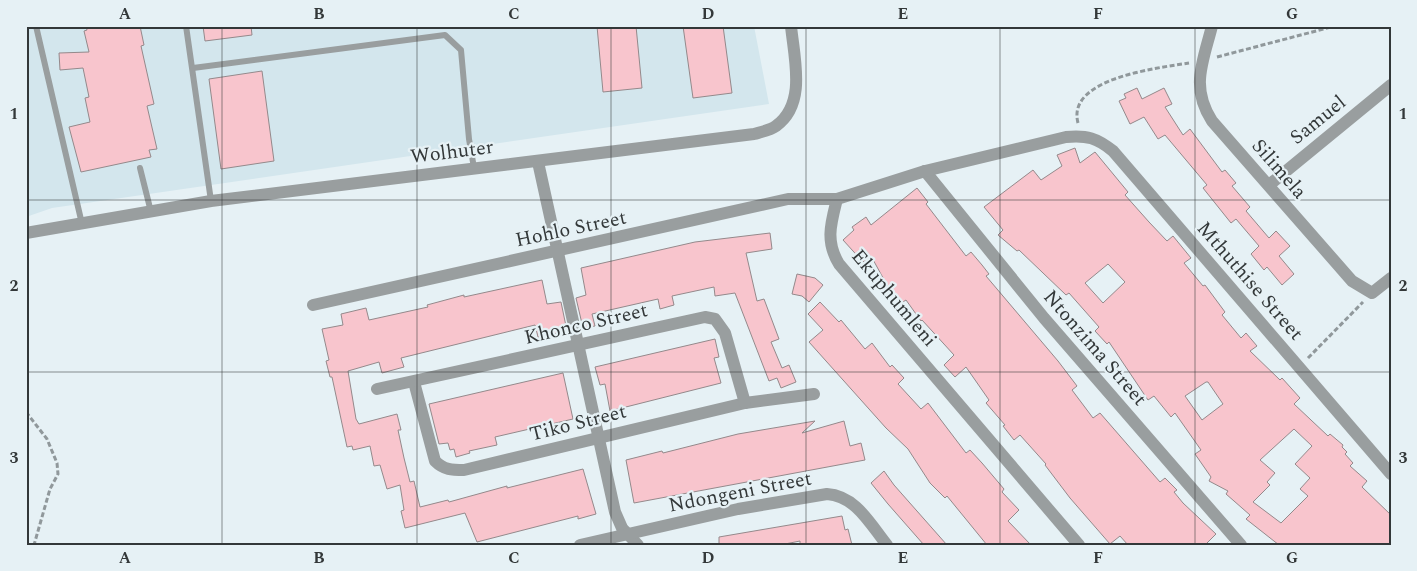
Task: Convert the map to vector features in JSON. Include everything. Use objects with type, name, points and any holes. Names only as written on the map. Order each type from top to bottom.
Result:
[{"type":"street","name":"Wolhuter","points":[[26,233],[211,201],[754,134],[775,127],[786,118],[793,102],[797,86],[791,26]]},
{"type":"street","name":"Silimela","points":[[1212,26],[1198,84],[1204,108],[1212,121],[1352,281],[1372,293]]},
{"type":"street","name":"Samuel","points":[[1269,185],[1391,85]]},
{"type":"street","name":"Mthuthise Street","points":[[925,171],[1066,137],[1088,136],[1097,139],[1113,151],[1391,474]]},
{"type":"street","points":[[538,162],[556,251],[615,512],[622,528],[638,545]]},
{"type":"street","points":[[837,199],[925,171]]},
{"type":"street","name":"Ntonzima Street","points":[[925,171],[1044,318],[1241,545]]},
{"type":"street","name":"Hohlo Street","points":[[313,305],[788,199],[837,199]]},
{"type":"street","name":"Ekuphumleni","points":[[837,199],[830,227],[829,242],[839,264],[1079,545]]},
{"type":"street","points":[[1372,293],[1391,278]]},
{"type":"street","name":"Khonco Street","points":[[377,389],[697,317],[715,319],[725,333],[745,403]]},
{"type":"street","name":"Tiko Street","points":[[414,382],[435,461],[441,467],[452,470],[464,470],[745,403],[814,394]]},
{"type":"street","name":"Ndongeni Street","points":[[580,545],[738,509],[827,494],[841,495],[852,502],[887,545]]},
{"type":"lane","points":[[36,26],[82,224]]},
{"type":"lane","points":[[186,26],[211,201]]},
{"type":"lane","points":[[193,68],[445,35],[461,50],[469,139],[474,168]]},
{"type":"lane","points":[[140,168],[151,212]]},
{"type":"path","points":[[1299,367],[1372,293]]},
{"type":"path","points":[[26,412],[47,439],[58,463],[58,474],[50,489],[34,545]]},
{"type":"shaded area","points":[[26,26],[754,26],[769,104],[52,208],[26,217]]},
{"type":"building","points":[[86,26],[140,26],[144,45],[141,46],[154,104],[147,106],[157,149],[149,150],[151,157],[81,172],[69,127],[90,122],[85,98],[89,97],[83,68],[60,70],[59,53],[89,52],[84,31],[87,30]]},
{"type":"building","points":[[203,26],[251,26],[252,35],[205,41]]},
{"type":"building","points":[[597,26],[636,26],[642,88],[603,92]]},
{"type":"building","points":[[683,26],[723,26],[732,93],[693,98]]},
{"type":"building","points":[[262,71],[274,161],[221,169],[209,79]]},
{"type":"building","points":[[1137,88],[1142,99],[1164,88],[1172,104],[1165,107],[1183,135],[1190,129],[1222,172],[1225,170],[1236,183],[1232,186],[1250,207],[1246,211],[1269,238],[1276,231],[1290,246],[1279,256],[1294,274],[1282,285],[1267,267],[1264,270],[1251,254],[1259,246],[1236,219],[1231,223],[1203,188],[1207,185],[1165,135],[1158,139],[1144,117],[1130,124],[1119,101],[1126,98],[1124,94]]},
{"type":"building","points":[[1075,148],[1080,163],[1095,152],[1128,192],[1125,195],[1149,222],[1167,241],[1173,236],[1191,258],[1184,263],[1203,286],[1205,285],[1225,312],[1222,315],[1241,338],[1246,333],[1257,346],[1250,351],[1280,380],[1282,378],[1300,398],[1294,404],[1328,436],[1330,434],[1343,445],[1342,447],[1347,452],[1345,454],[1353,463],[1350,466],[1367,481],[1362,487],[1391,515],[1391,545],[1279,545],[1246,519],[1250,515],[1226,494],[1228,491],[1209,481],[1211,477],[1195,454],[1201,450],[1175,413],[1171,417],[1154,396],[1148,400],[1109,342],[1107,344],[1095,331],[1099,327],[1069,293],[1066,295],[1019,250],[1017,251],[998,235],[1003,230],[984,207],[1033,170],[1041,180],[1062,166],[1057,155]],"holes":[[[1108,264],[1125,282],[1103,303],[1085,283]],[[1208,382],[1223,404],[1202,420],[1185,396]],[[1294,429],[1312,446],[1295,464],[1310,478],[1300,489],[1308,496],[1281,523],[1253,502],[1270,485],[1267,482],[1275,473],[1260,460]]]},
{"type":"building","points":[[917,188],[928,202],[926,204],[966,256],[971,252],[989,274],[986,276],[1058,361],[1077,386],[1072,390],[1093,418],[1100,413],[1160,482],[1165,478],[1177,490],[1174,492],[1183,503],[1216,534],[1205,545],[1128,545],[1120,536],[1110,544],[1070,498],[1046,464],[1020,435],[1014,440],[1003,426],[1005,425],[986,403],[989,400],[966,367],[955,377],[944,365],[954,355],[921,321],[906,300],[898,305],[871,256],[863,262],[843,240],[854,230],[852,227],[866,217],[871,225]]},
{"type":"building","points":[[770,233],[772,249],[746,253],[757,301],[764,299],[779,339],[771,342],[782,368],[789,365],[796,382],[781,388],[777,378],[769,381],[735,293],[715,296],[714,287],[672,296],[674,305],[660,309],[658,299],[592,314],[595,326],[583,328],[576,298],[586,295],[581,268],[695,242]]},
{"type":"building","points":[[797,274],[815,278],[823,285],[809,302],[802,296],[792,294]]},
{"type":"building","points":[[542,280],[547,304],[561,302],[567,331],[538,337],[535,325],[401,358],[404,367],[382,373],[379,362],[348,371],[356,419],[359,424],[397,414],[401,430],[398,430],[404,458],[410,482],[414,481],[420,507],[448,500],[449,502],[507,486],[507,488],[583,469],[596,514],[578,519],[578,516],[477,542],[465,513],[405,528],[401,511],[404,510],[400,485],[387,489],[380,465],[374,466],[370,446],[353,450],[352,446],[347,447],[332,377],[330,377],[326,361],[329,360],[322,329],[343,325],[341,314],[366,308],[369,320],[428,307],[427,305],[464,295],[464,297]]},
{"type":"building","points":[[820,302],[839,322],[841,320],[865,349],[872,343],[890,367],[892,365],[904,378],[898,384],[921,409],[928,403],[966,453],[970,450],[982,463],[1004,489],[1002,492],[1019,510],[1008,521],[1031,545],[987,545],[947,496],[945,498],[930,483],[908,449],[886,428],[809,342],[823,330],[808,314]]},
{"type":"building","points":[[715,339],[719,357],[714,358],[721,383],[610,411],[605,384],[600,385],[595,367]]},
{"type":"building","points":[[563,373],[573,419],[495,437],[497,445],[469,451],[470,453],[456,457],[454,449],[450,450],[448,443],[439,444],[429,404]]},
{"type":"building","points":[[815,421],[802,433],[844,421],[850,446],[861,443],[865,460],[634,503],[626,460],[662,451],[663,453],[738,434]]},
{"type":"building","points":[[884,471],[947,545],[924,545],[888,504],[871,483]]},
{"type":"building","points":[[842,516],[845,530],[848,529],[852,545],[800,545],[800,541],[780,545],[719,545],[719,537]]}]
